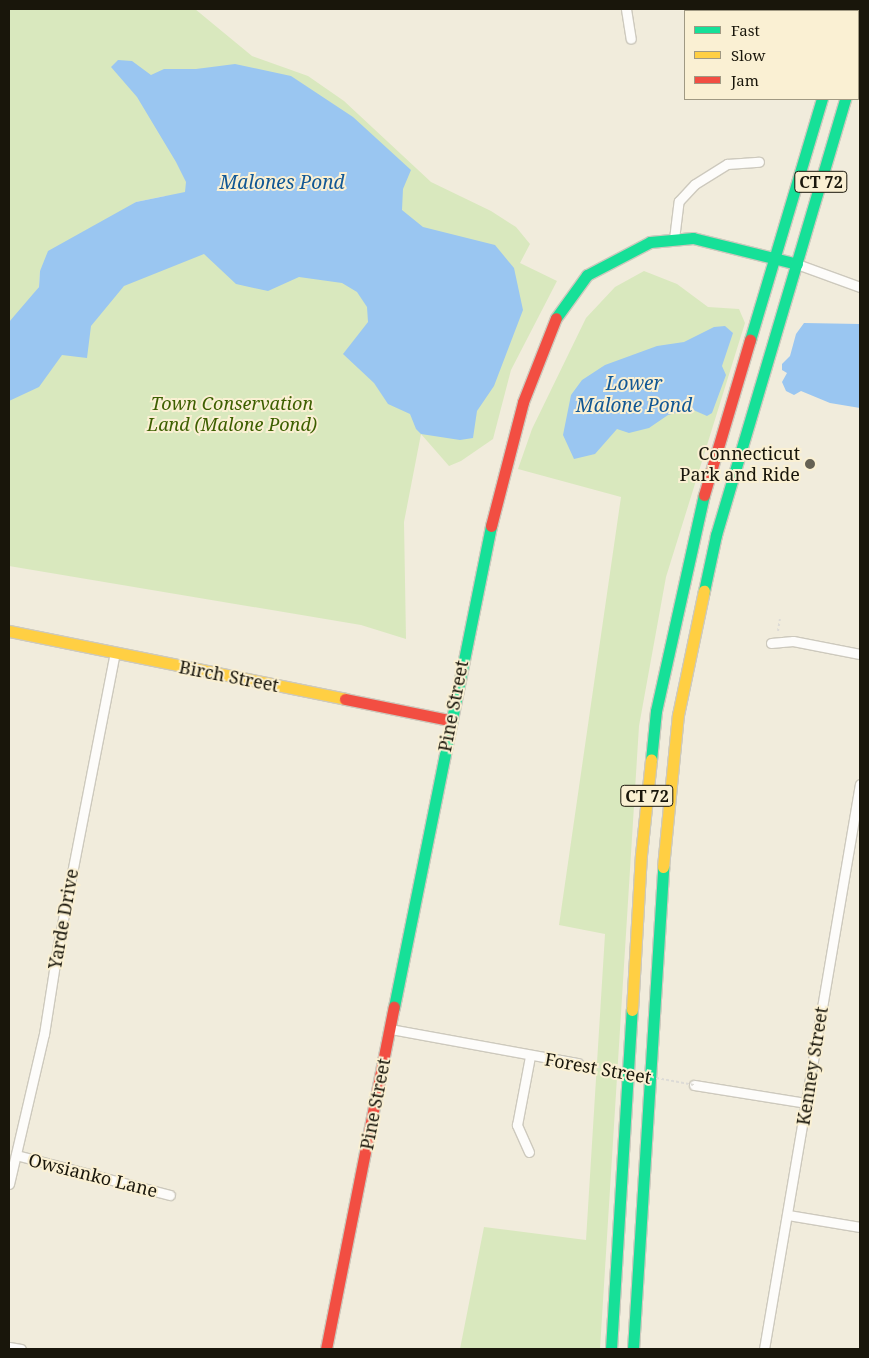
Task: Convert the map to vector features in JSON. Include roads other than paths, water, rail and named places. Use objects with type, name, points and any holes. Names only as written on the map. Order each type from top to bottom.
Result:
[{"type":"main road","name":"CT 72","points":[[611,1349],[642,856],[656,711],[695,527],[822,100]]},
{"type":"main road","name":"CT 72","points":[[633,1349],[664,855],[678,714],[716,534],[845,100]]},
{"type":"main road","name":"Pine Street","points":[[326,1349],[449,720],[496,503],[523,402],[554,321],[587,275],[628,250],[650,242],[693,238],[797,264]]},
{"type":"main road","name":"Birch Street","points":[[9,631],[449,720]]},
{"type":"street","points":[[626,9],[631,39]]},
{"type":"street","points":[[674,239],[679,201],[695,184],[727,164],[759,162]]},
{"type":"street","points":[[797,264],[860,287]]},
{"type":"street","points":[[774,643],[793,641],[860,654]]},
{"type":"street","name":"Yarde Drive","points":[[9,1184],[44,1034],[58,945],[115,653]]},
{"type":"street","name":"Kenney Street","points":[[764,1349],[860,784]]},
{"type":"street","name":"Forest Street","points":[[390,1029],[530,1056],[578,1063]]},
{"type":"street","points":[[530,1056],[517,1125],[530,1152]]},
{"type":"street","points":[[694,1085],[806,1103]]},
{"type":"street","name":"Owsianko Lane","points":[[16,1155],[170,1195]]},
{"type":"street","points":[[788,1215],[860,1228]]},
{"type":"street","points":[[9,1347],[21,1349]]},
{"type":"water","name":"Malones Pond","points":[[118,60],[132,61],[151,75],[164,69],[196,69],[235,64],[291,76],[353,117],[411,170],[403,189],[402,210],[423,227],[495,245],[514,268],[523,310],[494,386],[477,411],[473,438],[460,440],[421,434],[416,429],[410,414],[388,404],[374,383],[343,354],[368,322],[367,307],[357,292],[342,283],[299,277],[268,291],[236,284],[204,254],[124,286],[91,326],[87,358],[62,355],[39,387],[9,401],[9,322],[39,287],[40,271],[48,251],[136,202],[185,192],[186,182],[176,162],[137,97],[111,67]]},
{"type":"water","points":[[804,323],[860,324],[860,408],[830,403],[801,391],[794,395],[786,391],[782,382],[787,373],[782,370],[782,364],[790,356],[796,334]]},
{"type":"water","name":"Lower Malone Pond","points":[[725,326],[733,333],[722,366],[726,375],[712,413],[707,416],[691,409],[668,415],[649,428],[629,433],[617,429],[595,454],[574,459],[563,435],[571,395],[582,380],[605,365],[657,346],[684,342],[714,327]]},
{"type":"place","name":"Connecticut Park and Ride","points":[[810,464]]},
{"type":"park label","name":"Town Conservation Land (Malone Pond)","points":[[232,414]]}]
